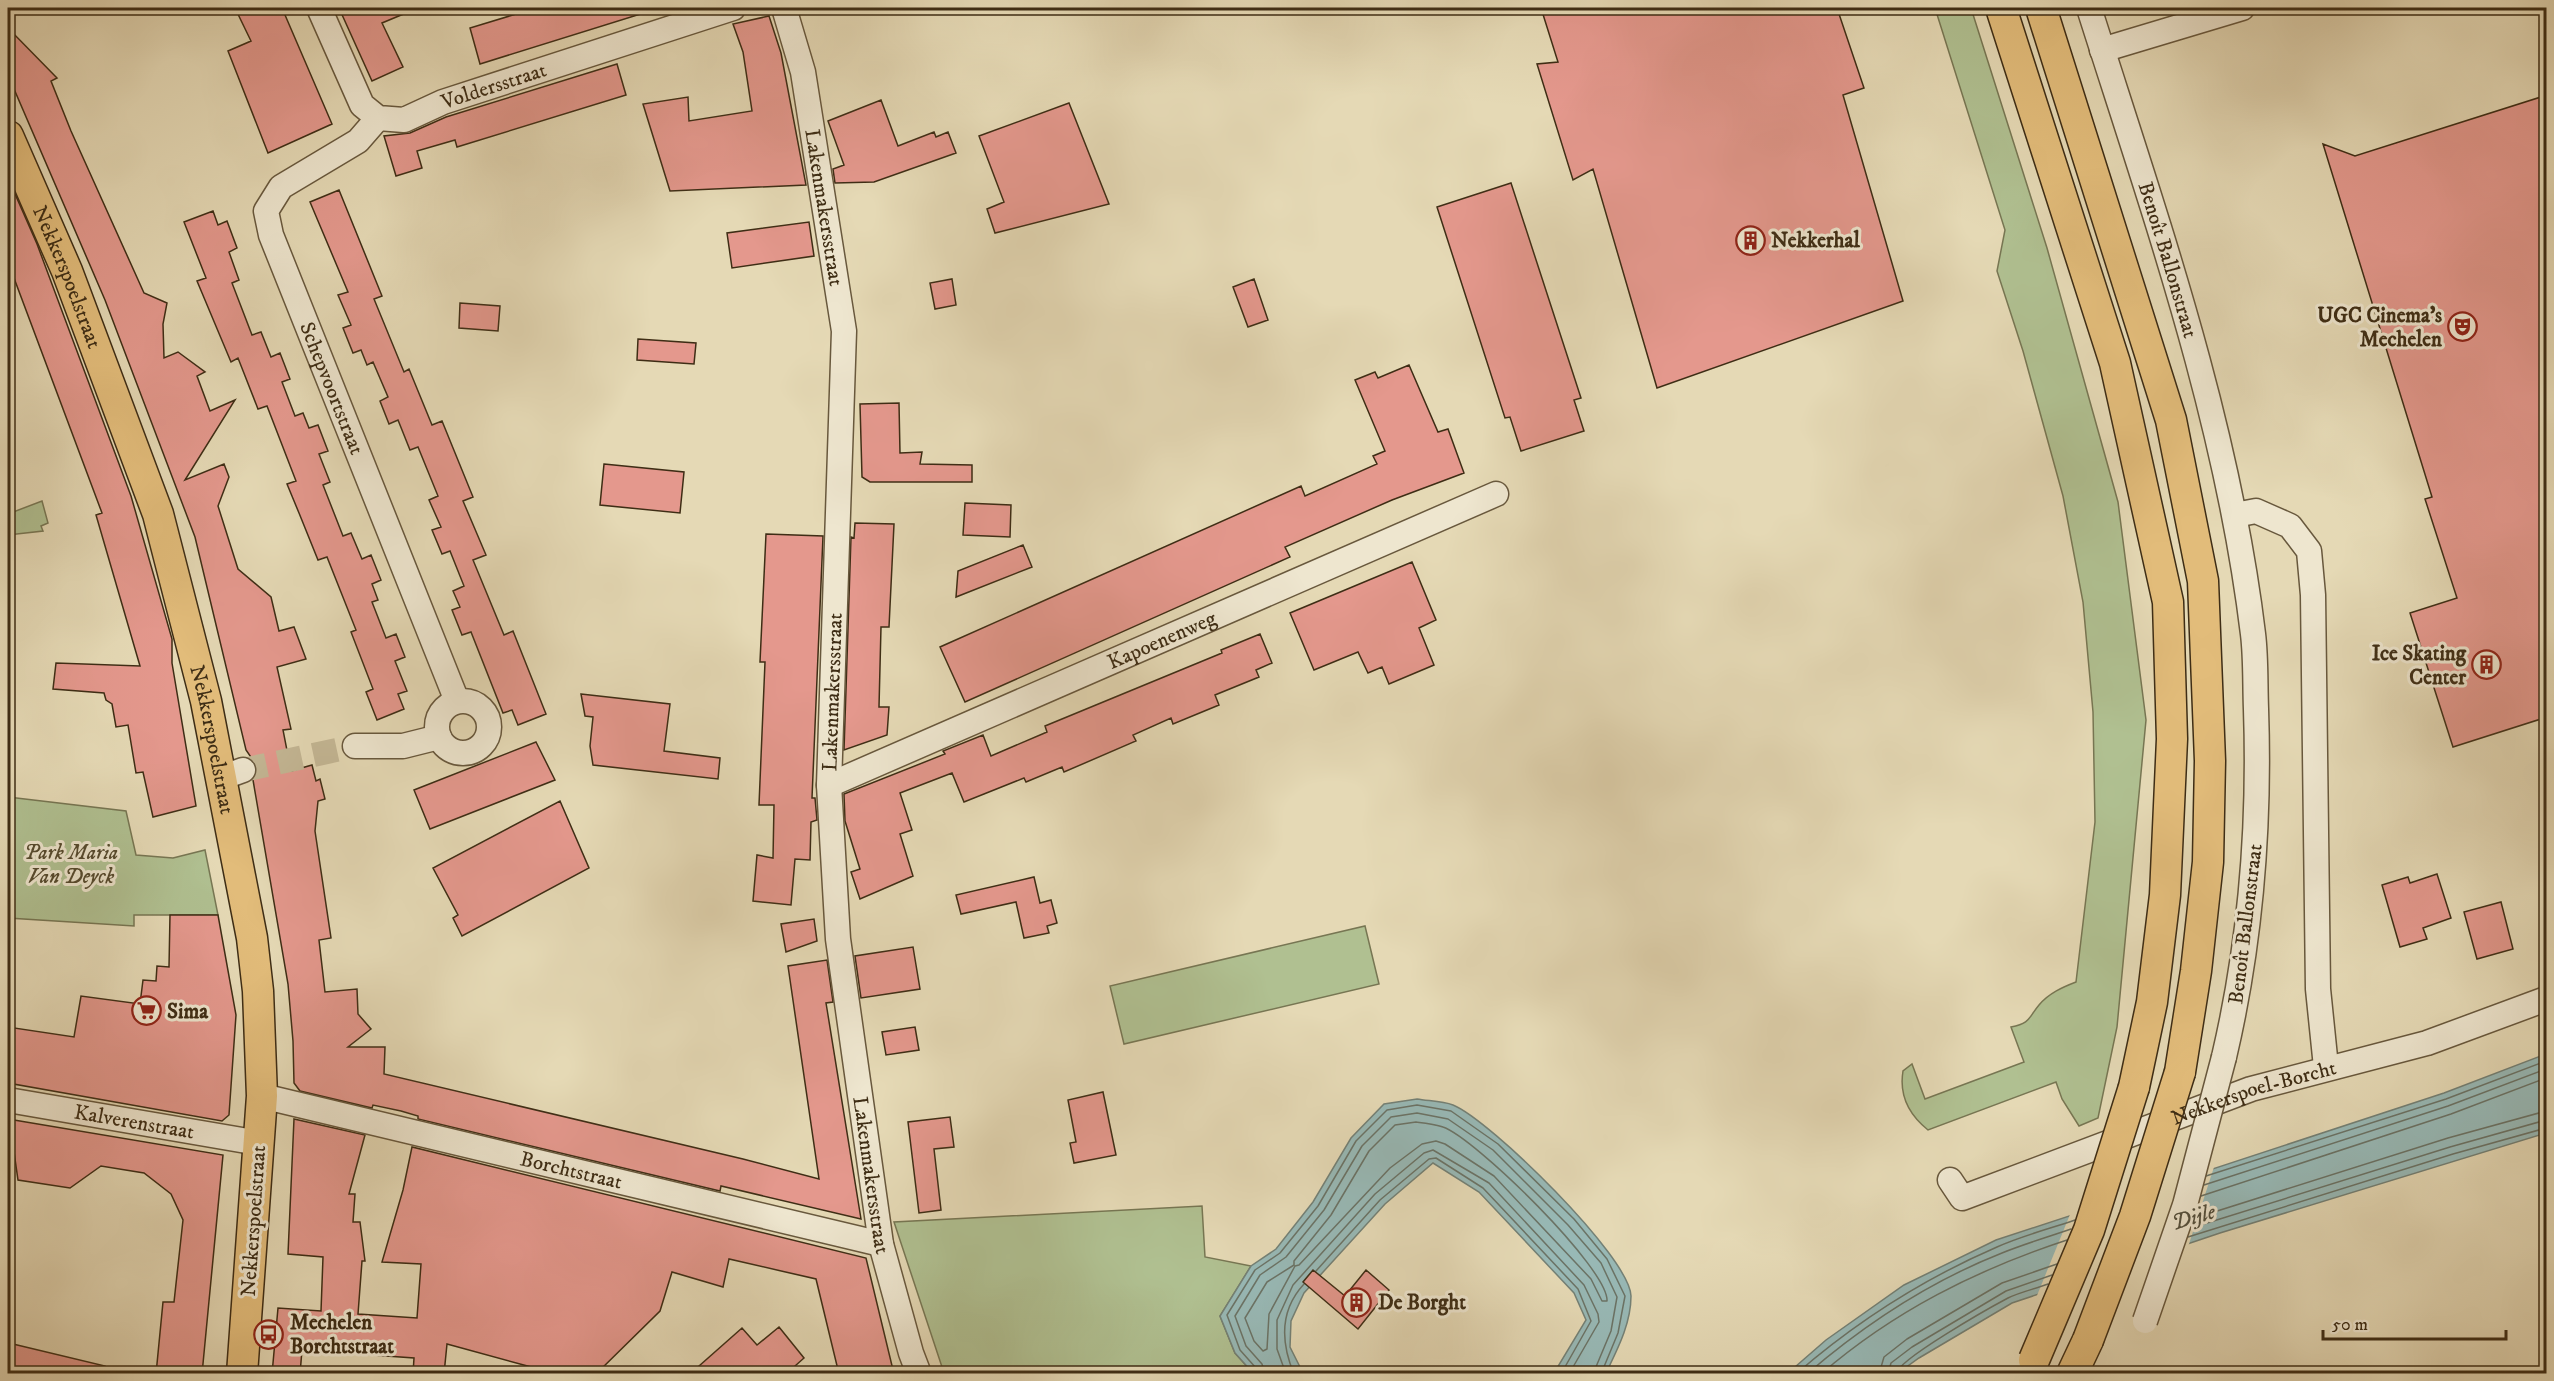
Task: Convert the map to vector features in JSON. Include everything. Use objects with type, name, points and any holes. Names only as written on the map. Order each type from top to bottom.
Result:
[{"type":"main road","points":[[2001,8],[2115,363],[2168,602],[2172,739],[2165,895],[2152,1002],[2134,1087],[2089,1230],[2032,1367]]},
{"type":"main road","points":[[2041,8],[2171,420],[2203,581],[2210,761],[2208,862],[2196,971],[2180,1072],[2135,1216],[2088,1340],[2072,1374]]},
{"type":"main road","name":"Nekkerspoelstraat","points":[[8,136],[67,272],[158,514],[206,701],[232,774],[258,991],[262,1096],[242,1374]]},
{"type":"street","points":[[319,8],[362,105],[378,118]]},
{"type":"street","name":"Voldersstraat","points":[[378,118],[404,120],[443,102],[733,8]]},
{"type":"street","name":"Lakenmakersstraat","points":[[784,8],[803,72],[844,331],[829,785],[838,939],[881,1244],[919,1374]]},
{"type":"street","name":"Benoît Ballonstraat","points":[[2089,8],[2177,283],[2221,448],[2235,515],[2253,636],[2259,776],[2254,872],[2244,967],[2224,1058],[2186,1205],[2143,1326]]},
{"type":"street","points":[[2102,50],[2242,8]]},
{"type":"street","name":"Schepvoortstraat","points":[[378,118],[358,141],[281,187],[266,211],[271,235],[457,701]]},
{"type":"street","name":"Kapoenenweg","points":[[829,785],[1496,494]]},
{"type":"street","points":[[2235,515],[2256,511],[2290,526],[2309,551],[2313,607],[2318,989],[2326,1067]]},
{"type":"street","points":[[457,701],[474,703],[482,708],[489,723],[486,740],[472,752],[458,753],[443,745],[439,737],[436,725],[439,716],[449,705],[457,701]]},
{"type":"street","points":[[355,746],[403,746],[439,737]]},
{"type":"street","name":"Nekkerspoel-Borcht","points":[[1956,1189],[2251,1089],[2326,1067],[2427,1043],[2547,999]]},
{"type":"street","name":"Borchtstraat","points":[[262,1096],[881,1244]]},
{"type":"street","name":"Kalverenstraat","points":[[8,1100],[259,1143]]},
{"type":"green space","points":[[1935,8],[1971,8],[2047,248],[2118,502],[2146,720],[2117,1027],[2098,1118],[2079,1126],[2062,1099],[2056,1082],[1928,1130],[1910,1111],[1902,1088],[1903,1071],[1912,1064],[1925,1099],[2024,1062],[2011,1027],[2026,1022],[2043,1001],[2061,988],[2076,982],[2095,822],[2093,712],[2083,602],[2063,496],[2023,351],[1997,271],[2005,230]]},
{"type":"green space","points":[[42,501],[48,523],[41,526],[43,531],[8,535],[8,514]]},
{"type":"green space","name":"Park Maria Van Deyck","points":[[8,797],[126,811],[136,855],[173,858],[205,850],[218,915],[134,915],[134,926],[8,918]]},
{"type":"green space","points":[[1365,926],[1379,984],[1124,1044],[1110,986]]},
{"type":"green space","points":[[1202,1206],[1205,1257],[1251,1266],[1220,1316],[1235,1353],[1253,1373],[944,1373],[894,1222]]},
{"type":"water","name":"Dijle","points":[[2546,1054],[2546,1133],[2220,1233],[2012,1303],[1898,1373],[1787,1374],[1826,1340],[1904,1285],[1996,1240],[2444,1093]]},
{"type":"water","points":[[1417,1099],[1453,1105],[1496,1136],[1556,1192],[1608,1252],[1625,1277],[1631,1296],[1626,1327],[1606,1373],[1554,1373],[1586,1320],[1574,1293],[1479,1192],[1433,1163],[1385,1204],[1304,1293],[1291,1321],[1290,1347],[1303,1373],[1253,1373],[1235,1353],[1220,1316],[1251,1266],[1276,1249],[1313,1202],[1351,1138],[1384,1104]]},
{"type":"pier","points":[[2215,1164],[2188,1247],[2036,1298],[2071,1212]]},
{"type":"building","points":[[235,8],[282,8],[332,124],[268,153],[228,51],[251,41]]},
{"type":"building","points":[[339,8],[418,8],[382,23],[403,67],[372,81]]},
{"type":"building","points":[[536,8],[646,8],[647,12],[480,64],[470,28]]},
{"type":"building","name":"Nekkerhal","points":[[1541,8],[1837,8],[1864,88],[1843,95],[1903,301],[1657,388],[1593,169],[1573,180],[1537,64],[1558,62]]},
{"type":"building","points":[[769,16],[781,53],[806,185],[670,191],[643,104],[688,97],[689,121],[752,111],[743,52],[733,24]]},
{"type":"building","points":[[8,28],[57,78],[51,81],[71,131],[144,293],[167,303],[163,324],[164,358],[178,352],[205,372],[197,376],[210,411],[235,400],[185,480],[224,464],[229,477],[218,506],[238,569],[271,597],[279,631],[294,627],[306,659],[277,667],[291,729],[283,730],[291,771],[312,765],[316,781],[320,779],[325,799],[318,801],[315,831],[331,938],[319,940],[325,992],[357,989],[358,1014],[371,1029],[348,1047],[385,1047],[384,1074],[819,1179],[788,966],[827,960],[833,1002],[826,1003],[861,1219],[721,1186],[720,1191],[418,1119],[418,1116],[401,1111],[373,1105],[372,1108],[300,1091],[294,1083],[288,984],[253,780],[257,766],[246,750],[195,537],[105,300],[8,75]]},
{"type":"building","points":[[617,64],[626,95],[457,147],[455,140],[417,151],[422,168],[396,176],[384,136],[410,133],[446,117]]},
{"type":"building","name":"UGC Cinema's Mechelen","points":[[2547,95],[2547,717],[2453,747],[2410,613],[2457,598],[2425,499],[2432,497],[2323,144],[2355,156]]},
{"type":"building","points":[[881,100],[898,146],[934,132],[936,137],[948,132],[956,153],[874,182],[835,183],[833,169],[844,165],[828,121]]},
{"type":"building","points":[[1069,103],[1109,204],[995,233],[987,209],[1004,202],[979,136]]},
{"type":"building","points":[[8,178],[37,244],[131,496],[172,639],[172,663],[196,806],[153,817],[143,772],[136,773],[128,725],[116,727],[112,704],[106,700],[104,693],[53,689],[56,663],[140,666],[96,515],[102,513],[8,262]]},
{"type":"building","points":[[1511,183],[1581,398],[1574,400],[1584,431],[1521,451],[1510,417],[1505,418],[1437,207]]},
{"type":"building","points":[[339,190],[382,296],[374,299],[404,372],[409,369],[432,425],[442,421],[473,497],[463,501],[486,555],[473,560],[504,635],[513,631],[546,714],[518,725],[512,710],[503,713],[471,632],[462,635],[452,610],[460,607],[453,591],[464,586],[450,551],[442,554],[432,530],[441,527],[429,500],[438,496],[418,447],[410,450],[398,420],[389,424],[380,401],[388,397],[373,362],[367,365],[361,350],[353,353],[343,328],[351,325],[338,295],[348,292],[310,202]]},
{"type":"building","points":[[213,211],[218,225],[227,221],[237,248],[229,252],[239,280],[232,283],[252,335],[261,332],[271,357],[280,353],[290,379],[282,382],[295,416],[303,413],[309,428],[318,425],[328,451],[319,454],[330,482],[323,485],[343,536],[351,533],[362,559],[371,555],[381,580],[372,584],[378,600],[372,602],[386,638],[396,634],[405,657],[395,661],[407,691],[398,694],[404,709],[377,720],[366,692],[373,689],[351,632],[356,630],[327,557],[318,560],[287,484],[296,481],[267,406],[258,409],[238,358],[231,362],[197,281],[206,278],[184,222]]},
{"type":"building","points":[[809,222],[814,256],[732,268],[727,233]]},
{"type":"building","points":[[952,279],[956,305],[935,309],[930,283]]},
{"type":"building","points":[[1254,279],[1268,320],[1248,327],[1233,287]]},
{"type":"building","points":[[460,303],[500,306],[498,331],[459,328]]},
{"type":"building","points":[[638,339],[696,343],[694,364],[637,360]]},
{"type":"building","points":[[1409,365],[1438,432],[1448,429],[1464,473],[1392,500],[1285,547],[1290,557],[965,702],[940,647],[1301,486],[1305,496],[1377,464],[1373,456],[1385,451],[1355,380],[1375,372],[1378,378]]},
{"type":"building","points":[[899,403],[900,453],[922,452],[920,464],[972,465],[972,482],[870,482],[862,477],[860,404]]},
{"type":"building","points":[[604,464],[684,472],[680,513],[600,505]]},
{"type":"building","points":[[965,503],[1011,505],[1010,537],[963,535]]},
{"type":"building","points":[[855,523],[894,524],[889,627],[881,627],[879,707],[889,707],[887,735],[844,750],[851,537],[854,538]]},
{"type":"building","points":[[766,534],[823,536],[812,798],[815,798],[817,820],[811,822],[810,860],[795,859],[791,905],[753,901],[757,855],[773,858],[774,805],[759,805],[765,662],[760,662]]},
{"type":"building","points":[[1023,545],[1032,567],[956,597],[958,571]]},
{"type":"building","points":[[1412,562],[1436,620],[1419,628],[1434,665],[1389,684],[1382,667],[1368,673],[1358,652],[1314,670],[1290,613]]},
{"type":"building","points":[[1260,634],[1272,663],[1256,670],[1259,677],[1215,695],[1219,705],[1173,724],[1171,718],[1133,735],[1136,741],[1064,772],[1062,767],[1026,782],[1024,778],[964,802],[952,773],[900,793],[912,830],[900,834],[913,876],[860,899],[851,872],[860,869],[845,821],[844,794],[945,754],[943,751],[983,735],[991,756],[1047,732],[1045,726],[1222,653],[1221,650]]},
{"type":"building","points":[[581,694],[670,704],[664,751],[720,758],[718,779],[593,765],[590,746],[593,717],[585,716]]},
{"type":"building","points":[[536,742],[555,780],[430,829],[414,790]]},
{"type":"building","points":[[560,801],[589,868],[462,936],[453,918],[458,915],[433,868]]},
{"type":"building","points":[[2437,874],[2451,918],[2423,928],[2427,939],[2400,947],[2382,885],[2408,877],[2410,883]]},
{"type":"building","points":[[1034,877],[1040,903],[1051,900],[1057,923],[1047,926],[1049,933],[1024,938],[1016,902],[961,914],[956,895]]},
{"type":"building","points":[[2501,902],[2513,949],[2477,959],[2464,912]]},
{"type":"building","points":[[170,915],[218,915],[236,1015],[229,1115],[222,1121],[8,1083],[8,1027],[74,1037],[81,996],[140,1004],[143,980],[156,981],[157,966],[169,967]]},
{"type":"building","points":[[814,919],[817,941],[786,952],[781,924]]},
{"type":"building","points":[[913,947],[920,989],[861,998],[855,956]]},
{"type":"building","points":[[915,1027],[919,1050],[886,1055],[882,1032]]},
{"type":"building","points":[[1103,1092],[1116,1155],[1074,1163],[1070,1143],[1076,1142],[1068,1100]]},
{"type":"building","points":[[950,1117],[954,1147],[934,1149],[941,1210],[919,1213],[908,1122]]},
{"type":"building","points":[[8,1119],[223,1155],[202,1374],[156,1374],[163,1302],[174,1302],[183,1220],[171,1194],[144,1173],[101,1166],[70,1188],[18,1180],[14,1152],[8,1151]]},
{"type":"building","points":[[294,1119],[365,1135],[349,1194],[355,1194],[353,1222],[360,1222],[365,1261],[362,1261],[358,1314],[417,1318],[421,1264],[382,1262],[403,1190],[412,1147],[866,1258],[894,1374],[839,1374],[816,1279],[729,1259],[723,1287],[672,1272],[660,1311],[596,1374],[525,1374],[531,1367],[447,1344],[444,1374],[413,1374],[414,1358],[302,1350],[300,1374],[272,1374],[278,1308],[321,1311],[323,1257],[288,1254]]},
{"type":"building","name":"De Borght","points":[[1313,1270],[1345,1296],[1366,1270],[1389,1290],[1358,1329],[1303,1282]]},
{"type":"building","points":[[779,1327],[804,1358],[786,1374],[690,1374],[742,1328],[757,1345]]},
{"type":"building","points":[[13,1344],[105,1366],[104,1374],[8,1374]]},
{"type":"tunnel","points":[[243,770],[355,746]]},
{"type":"place","name":"Nekkerhal","points":[[1750,240]]},
{"type":"place","name":"UGC Cinema's Mechelen","points":[[2463,327]]},
{"type":"place","name":"Ice Skating Center","points":[[2487,665]]},
{"type":"place","name":"Sima","points":[[146,1011]]},
{"type":"place","name":"De Borght","points":[[1357,1302]]},
{"type":"place","name":"Mechelen Borchtstraat","points":[[269,1334]]}]
